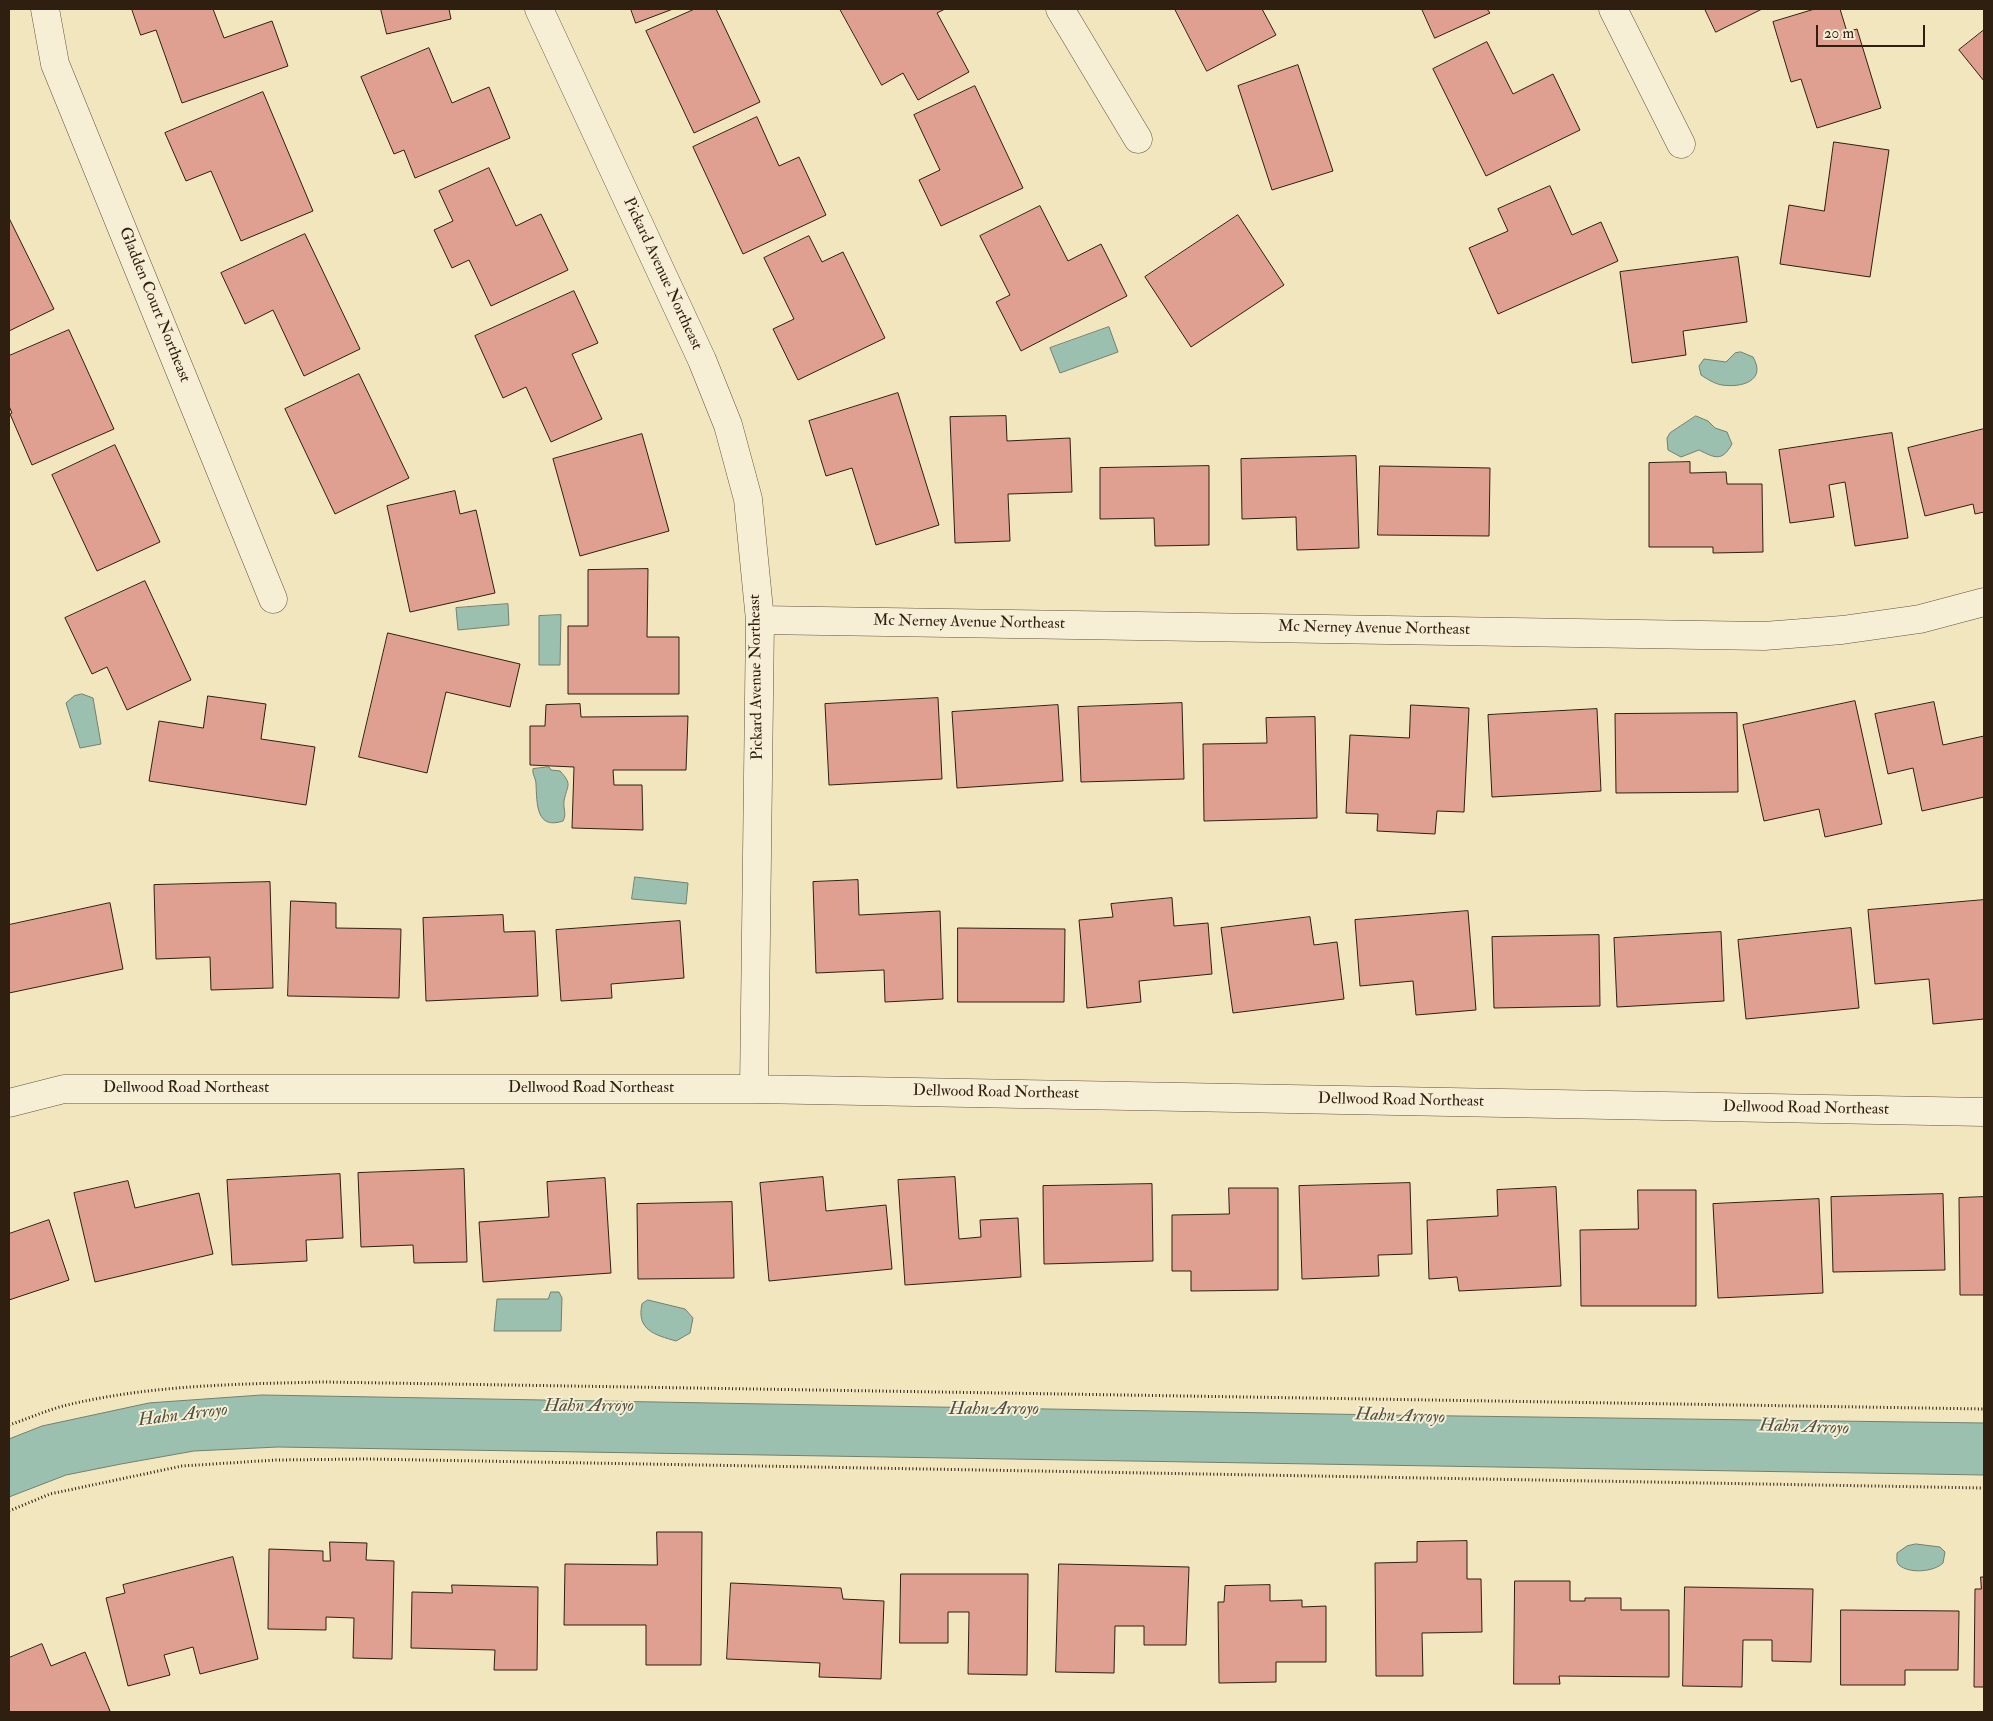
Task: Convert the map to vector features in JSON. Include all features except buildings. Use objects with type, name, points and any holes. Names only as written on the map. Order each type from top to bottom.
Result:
[{"type":"street","name":"Gladden Court Northeast","points":[[45,9],[55,64],[273,599]]},
{"type":"street","name":"Pickard Avenue Northeast","points":[[539,9],[702,360],[728,425],[748,499],[760,620],[754,1089]]},
{"type":"street","points":[[1060,9],[1138,138]]},
{"type":"street","points":[[1612,9],[1680,144]]},
{"type":"street","name":"Mc Nerney Avenue Northeast","points":[[760,620],[1764,636],[1842,630],[1920,618],[1984,602]]},
{"type":"street","name":"Dellwood Road Northeast","points":[[9,1103],[64,1089],[754,1089],[1984,1112]]},
{"type":"path","points":[[9,1425],[62,1407],[128,1393],[209,1385],[324,1382],[1984,1410]]},
{"type":"path","points":[[9,1511],[50,1494],[182,1466],[276,1460],[367,1459],[1984,1488]]},
{"type":"water","points":[[1109,327],[1118,352],[1060,373],[1050,348]]},
{"type":"water","points":[[1741,352],[1753,357],[1756,365],[1757,372],[1750,381],[1744,384],[1729,386],[1714,382],[1701,375],[1699,366],[1704,359],[1726,362],[1735,353]]},
{"type":"water","points":[[1696,416],[1708,421],[1715,428],[1727,432],[1732,444],[1725,454],[1718,457],[1699,450],[1681,457],[1668,450],[1667,438],[1670,433]]},
{"type":"water","points":[[508,604],[509,625],[458,630],[456,608]]},
{"type":"water","points":[[561,615],[560,665],[539,665],[539,616]]},
{"type":"water","points":[[82,694],[93,698],[101,744],[80,748],[66,703],[74,696]]},
{"type":"water","points":[[549,767],[551,770],[560,771],[568,782],[564,801],[565,814],[563,821],[554,823],[543,819],[540,813],[533,771],[533,769]]},
{"type":"water","points":[[635,877],[688,883],[686,904],[632,899]]},
{"type":"water","points":[[551,1292],[559,1292],[562,1298],[561,1331],[494,1331],[497,1299],[548,1299]]},
{"type":"water","points":[[648,1300],[685,1309],[693,1318],[690,1333],[676,1341],[654,1334],[645,1326],[642,1320],[642,1304]]},
{"type":"water","name":"Hahn Arroyo","points":[[262,1395],[1384,1415],[1984,1423],[1984,1475],[278,1447],[194,1451],[121,1464],[66,1475],[9,1497],[9,1439],[42,1426],[149,1403]]},
{"type":"water","points":[[1916,1544],[1940,1547],[1945,1552],[1943,1563],[1934,1568],[1921,1571],[1903,1568],[1897,1561],[1897,1553],[1907,1546]]}]
